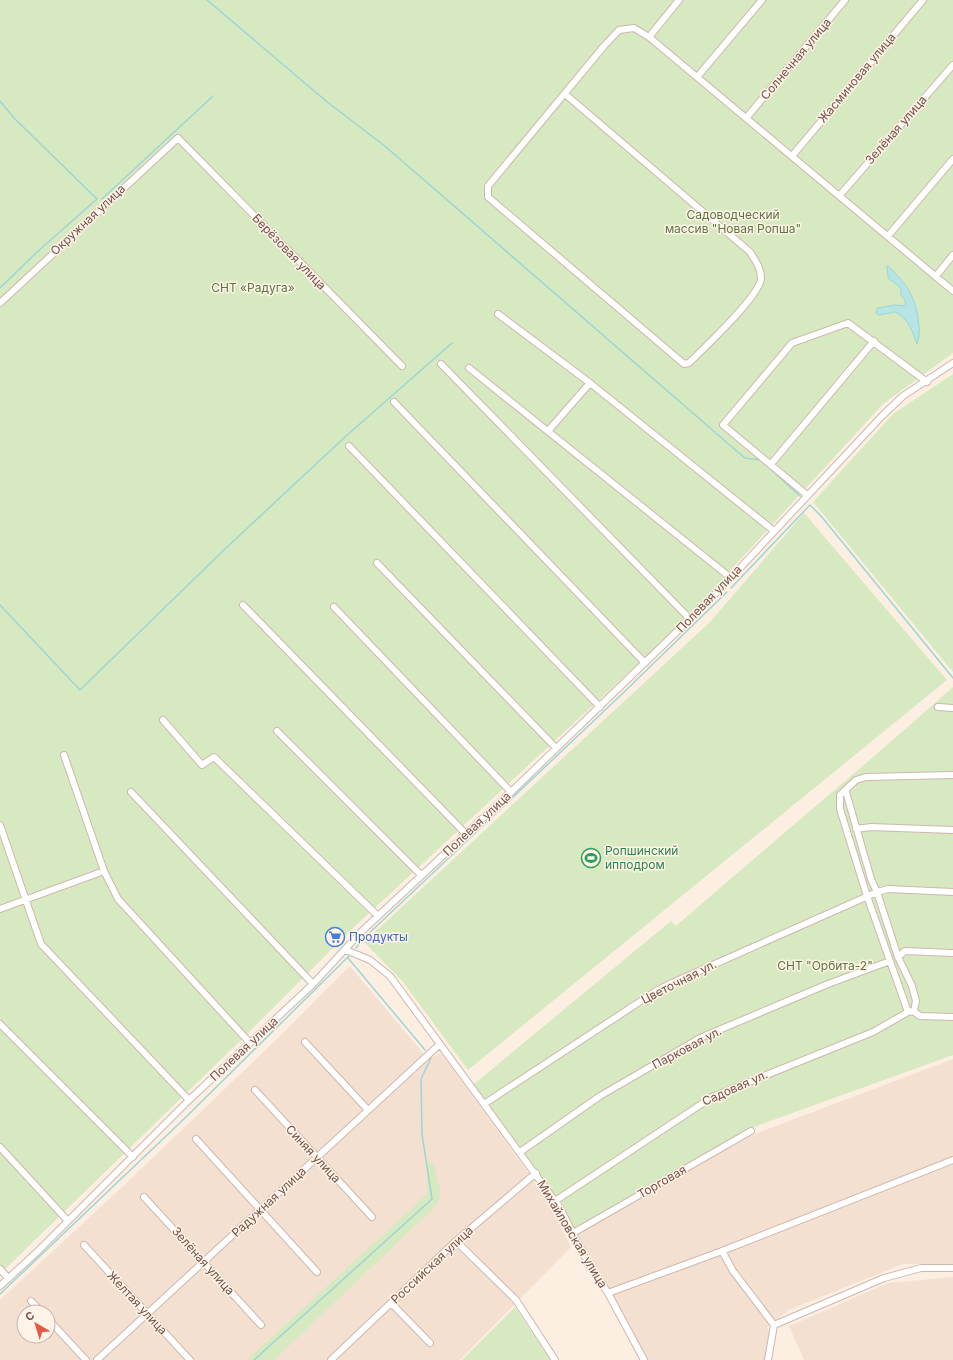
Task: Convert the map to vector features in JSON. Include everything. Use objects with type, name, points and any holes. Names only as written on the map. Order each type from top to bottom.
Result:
[{"type":"street","points":[[649,37],[679,0]]},
{"type":"street","points":[[698,76],[762,0]]},
{"type":"street","name":"Солнечная улица","points":[[747,117],[845,0]]},
{"type":"street","name":"Жасминовая улица","points":[[792,156],[923,0]]},
{"type":"street","points":[[564,94],[750,252],[759,266],[761,279],[750,299],[690,363],[684,364],[488,197],[488,186],[564,94],[619,30],[634,28],[649,37],[698,76],[953,291]]},
{"type":"street","name":"Зелёная улица","points":[[840,195],[953,65]]},
{"type":"street","name":"Окружная улица","points":[[0,303],[178,138]]},
{"type":"street","name":"Берёзовая улица","points":[[178,138],[402,366]]},
{"type":"street","points":[[888,236],[953,159]]},
{"type":"street","points":[[936,276],[953,255]]},
{"type":"street","points":[[498,314],[590,383],[774,530]]},
{"type":"street","points":[[807,495],[723,425],[792,344],[848,323],[927,382]]},
{"type":"street","points":[[771,464],[874,341]]},
{"type":"street","name":"Полевая улица","points":[[0,1286],[190,1100],[313,984],[361,932],[646,663],[731,578],[774,530],[882,416],[903,396],[927,382],[953,363]]},
{"type":"street","points":[[441,364],[690,619]]},
{"type":"street","points":[[469,368],[731,578]]},
{"type":"street","points":[[548,431],[590,383]]},
{"type":"street","points":[[394,402],[646,663]]},
{"type":"street","points":[[349,446],[600,707]]},
{"type":"street","points":[[377,563],[556,748]]},
{"type":"street","points":[[243,605],[466,834]]},
{"type":"street","points":[[334,608],[511,792]]},
{"type":"street","points":[[938,707],[953,708]]},
{"type":"street","points":[[163,720],[202,766],[214,757],[378,916]]},
{"type":"street","points":[[277,731],[421,875]]},
{"type":"street","points":[[64,755],[104,871],[118,899],[250,1043]]},
{"type":"street","points":[[953,775],[866,776],[856,780],[846,792],[840,795],[840,809],[867,896],[890,961],[911,1012],[920,1016],[953,1017]]},
{"type":"street","points":[[132,792],[313,984]]},
{"type":"street","points":[[846,792],[856,829],[898,957],[912,986],[916,1001],[911,1012]]},
{"type":"street","points":[[0,825],[42,944],[190,1100]]},
{"type":"street","points":[[856,829],[871,826],[953,830]]},
{"type":"street","points":[[0,909],[26,901],[104,871]]},
{"type":"street","name":"Цветочная ул.","points":[[484,1104],[656,992],[867,896],[888,890],[953,892]]},
{"type":"street","name":"Михайловская улица","points":[[346,950],[370,960],[390,976],[536,1173],[555,1201],[589,1265],[608,1293],[722,1251],[953,1160]]},
{"type":"street","points":[[898,957],[905,951],[953,953]]},
{"type":"street","name":"Парковая ул.","points":[[520,1152],[600,1096],[700,1038],[828,984],[890,961]]},
{"type":"street","name":"Садовая ул.","points":[[555,1201],[712,1097],[873,1032],[911,1012]]},
{"type":"street","points":[[0,1024],[133,1157]]},
{"type":"street","points":[[306,1042],[368,1110]]},
{"type":"street","name":"Радужная улица","points":[[97,1360],[440,1044]]},
{"type":"street","name":"Синяя улица","points":[[255,1090],[372,1217]]},
{"type":"street","name":"Торговая","points":[[573,1233],[751,1131]]},
{"type":"street","points":[[196,1140],[317,1272]]},
{"type":"street","points":[[0,1147],[68,1221]]},
{"type":"street","name":"Российская улица","points":[[331,1360],[456,1241],[536,1173]]},
{"type":"street","name":"Зелёная улица","points":[[144,1197],[261,1325]]},
{"type":"street","points":[[456,1241],[516,1300],[555,1360]]},
{"type":"street","name":"Желтая улица","points":[[84,1245],[190,1360]]},
{"type":"street","points":[[722,1251],[733,1272],[774,1325],[768,1360]]},
{"type":"street","points":[[774,1325],[884,1278],[921,1268],[953,1268]]},
{"type":"street","points":[[0,1269],[8,1278]]},
{"type":"street","points":[[608,1293],[644,1360]]},
{"type":"street","points":[[31,1301],[34,1304]]},
{"type":"street","points":[[392,1303],[430,1343]]},
{"type":"street","points":[[56,1328],[86,1360]]},
{"type":"shaded area","points":[[350,966],[428,1059],[441,1053],[535,1182],[553,1212],[571,1247],[460,1360],[0,1360],[0,1300],[120,1189],[280,1036]]},
{"type":"shaded area","points":[[953,1059],[953,1264],[903,1264],[789,1310],[767,1327],[770,1338],[766,1360],[648,1360],[576,1233],[755,1134]]},
{"type":"shaded area","points":[[953,1277],[953,1360],[804,1360],[789,1326],[888,1283]]},
{"type":"green space","name":"Садоводческий массив \"Новая Ропша\"","points":[[0,0],[953,0],[953,353],[883,404],[685,620],[351,930],[240,1041],[0,1274]]},
{"type":"green space","points":[[953,374],[953,672],[813,502],[893,414]]},
{"type":"green space","name":"Ропшинский ипподром","points":[[804,513],[947,680],[468,1070],[403,982],[364,942],[710,622]]},
{"type":"green space","name":"СНТ \"Орбита-2\"","points":[[953,687],[953,1055],[754,1127],[574,1230],[562,1205],[474,1084],[671,921],[676,926]]},
{"type":"green space","points":[[428,1160],[435,1166],[440,1190],[437,1205],[274,1360],[247,1360],[427,1194]]},
{"type":"green space","points":[[515,1307],[550,1360],[462,1360]]},
{"type":"water","points":[[887,265],[903,282],[914,301],[919,328],[917,344],[909,325],[903,318],[895,312],[879,315],[876,313],[877,308],[895,305],[906,306],[905,300],[901,295],[901,288],[888,278]]},
{"type":"waterway","points":[[207,0],[326,101],[386,147],[745,458],[761,460]]},
{"type":"waterway","points":[[102,199],[213,96]]},
{"type":"waterway","points":[[0,101],[14,118],[97,199],[37,252],[0,288]]},
{"type":"waterway","points":[[0,605],[80,690],[226,548],[345,437],[452,343]]},
{"type":"waterway","points":[[764,463],[800,496]]},
{"type":"waterway","points":[[731,588],[810,505],[821,516],[953,678]]},
{"type":"waterway","points":[[356,948],[362,940],[621,695],[727,592]]},
{"type":"waterway","points":[[0,1294],[185,1118],[349,956]]},
{"type":"waterway","points":[[348,958],[425,1050]]},
{"type":"waterway","points":[[254,1360],[432,1199],[422,1134],[421,1079],[431,1058]]},
{"type":"place","name":"Ропшинский ипподром","points":[[591,858]]},
{"type":"place","name":"Продукты","points":[[335,937]]},
{"type":"park label","name":"СНТ «Радуга»","points":[[253,288]]}]
